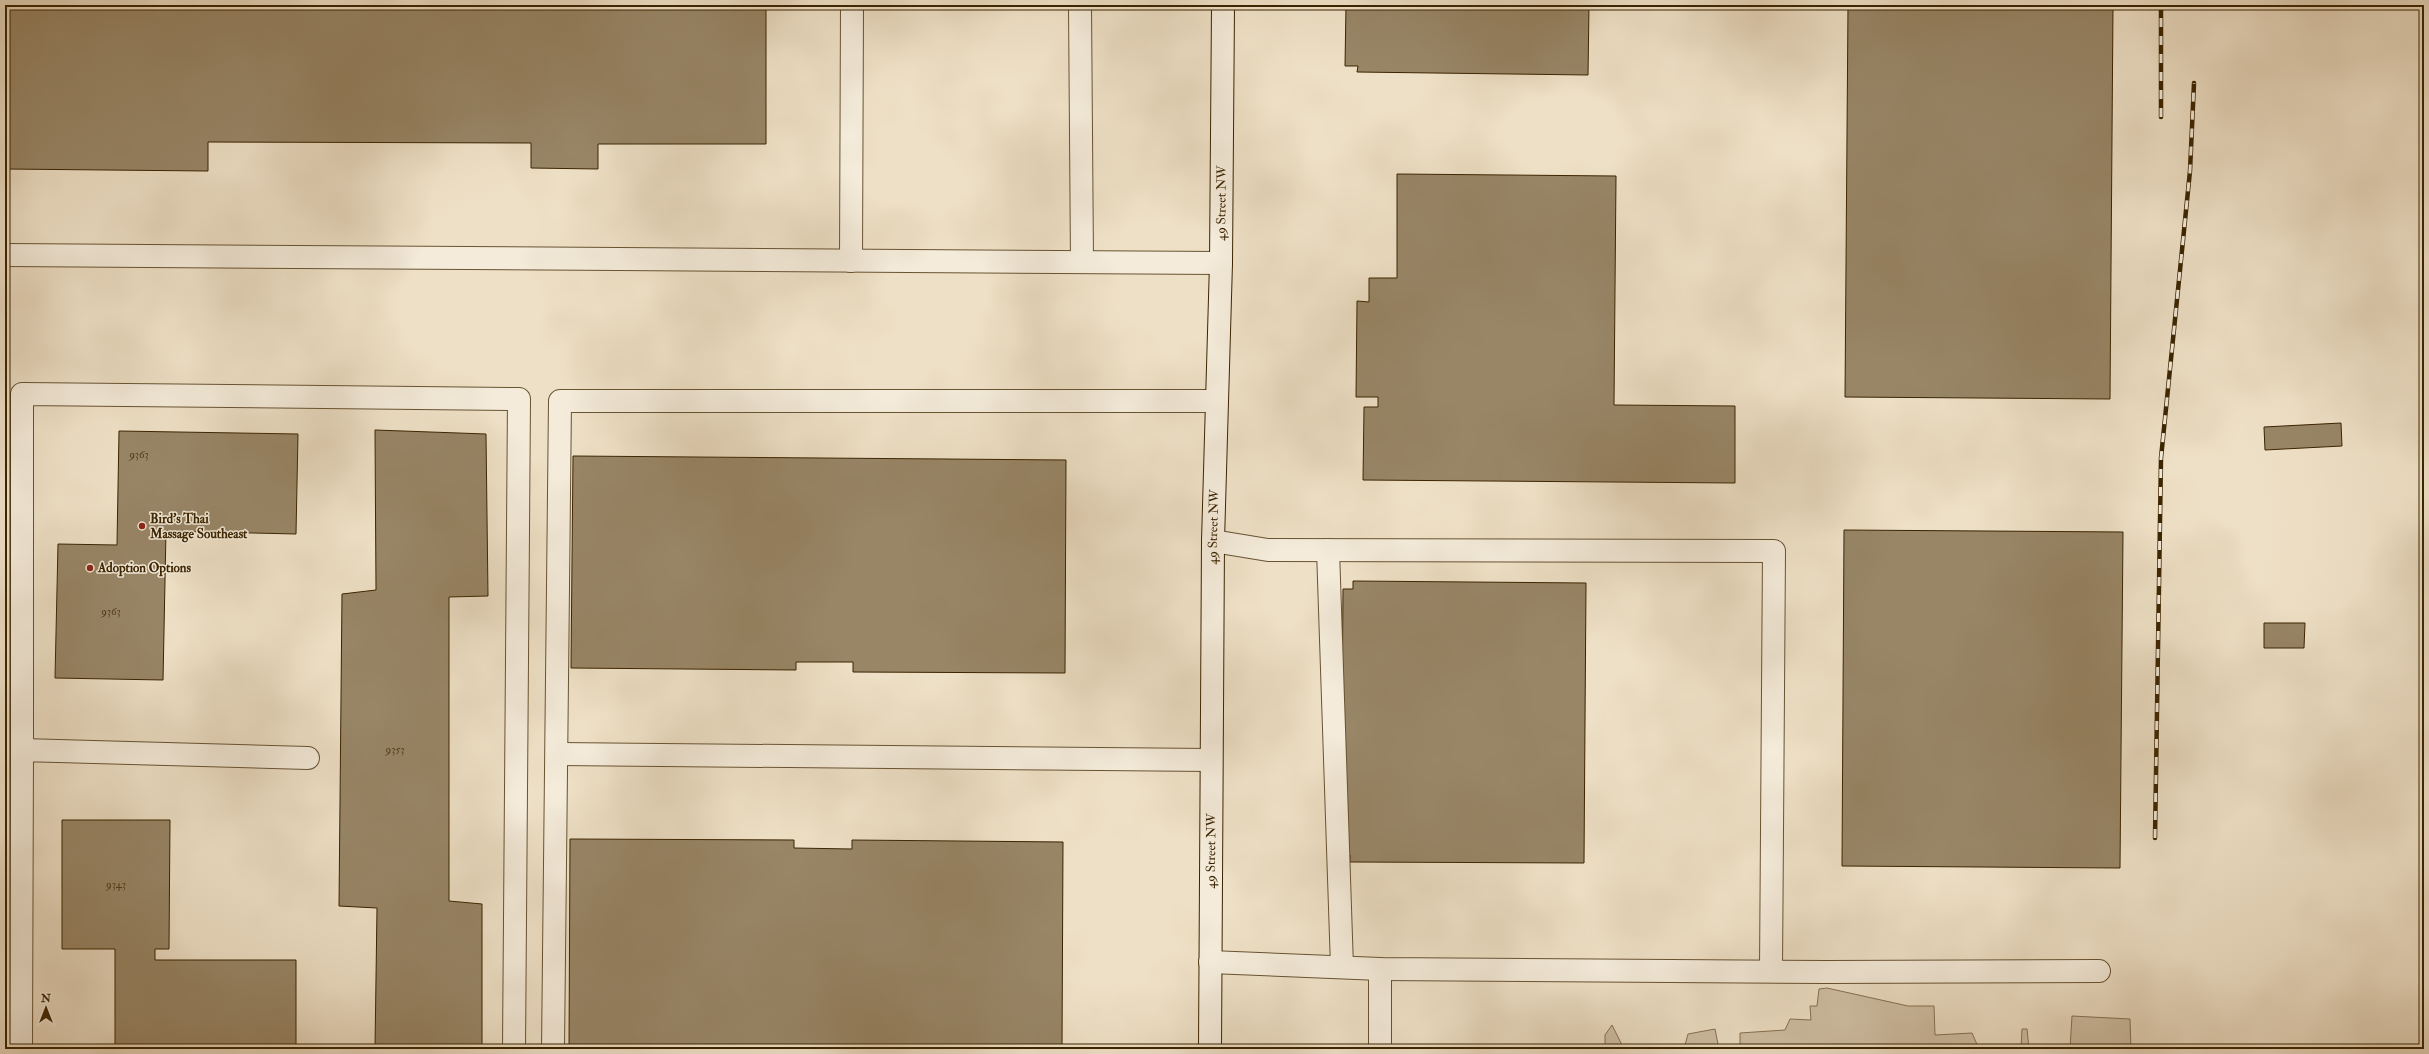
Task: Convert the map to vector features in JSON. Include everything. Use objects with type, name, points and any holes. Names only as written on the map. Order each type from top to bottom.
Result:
[{"type":"street","points":[[851,261],[852,5]]},
{"type":"street","points":[[1080,5],[1082,262]]},
{"type":"street","name":"49 Street NW","points":[[1210,1049],[1213,541],[1221,263],[1223,5]]},
{"type":"street","points":[[5,255],[1221,263]]},
{"type":"street","points":[[21,1049],[22,750],[14,394],[519,399],[514,1049]]},
{"type":"street","points":[[553,1049],[558,754],[560,401],[1217,401]]},
{"type":"street","points":[[1213,541],[1268,550],[1774,551],[1771,972]]},
{"type":"street","points":[[1328,550],[1342,967]]},
{"type":"street","points":[[22,750],[308,758]]},
{"type":"street","points":[[558,754],[1211,760]]},
{"type":"street","points":[[1210,962],[1380,969],[1771,972],[2099,971]]},
{"type":"street","points":[[1380,969],[1380,1049]]},
{"type":"shaded area","points":[[1827,988],[1908,1006],[1934,1006],[1935,1035],[1972,1033],[1979,1049],[1740,1049],[1740,1033],[1785,1030],[1790,1019],[1811,1020],[1810,1006],[1817,1006],[1819,989]]},
{"type":"shaded area","points":[[2072,1016],[2130,1019],[2131,1049],[2070,1049]]},
{"type":"shaded area","points":[[1612,1025],[1624,1049],[1605,1049],[1605,1035]]},
{"type":"shaded area","points":[[1715,1029],[1719,1049],[1670,1049],[1685,1045],[1688,1034]]},
{"type":"shaded area","points":[[2022,1029],[2027,1029],[2029,1049],[2021,1049]]},
{"type":"building","points":[[5,5],[766,5],[766,144],[598,144],[598,169],[531,168],[531,143],[208,142],[208,171],[5,169]]},
{"type":"building","points":[[1346,5],[1589,5],[1588,75],[1357,72],[1358,66],[1345,66]]},
{"type":"building","points":[[1848,5],[2113,5],[2110,399],[1845,397]]},
{"type":"building","points":[[1397,174],[1616,176],[1614,405],[1735,406],[1735,483],[1363,480],[1364,407],[1378,407],[1378,397],[1356,397],[1357,301],[1369,302],[1369,278],[1397,278]]},
{"type":"building","points":[[2341,423],[2342,446],[2265,450],[2264,427]]},
{"type":"building","points":[[375,430],[486,434],[488,596],[449,597],[449,901],[482,904],[482,1049],[375,1049],[377,908],[339,906],[342,594],[376,590]]},
{"type":"building","points":[[119,431],[298,434],[296,534],[166,531],[163,680],[55,678],[58,544],[117,545]]},
{"type":"building","points":[[573,456],[1066,460],[1065,673],[853,672],[853,662],[796,662],[796,670],[571,668]]},
{"type":"building","points":[[1844,530],[2123,532],[2120,868],[1842,866]]},
{"type":"building","points":[[1353,581],[1586,583],[1584,863],[1350,862],[1350,855],[1341,855],[1343,589],[1353,589]]},
{"type":"building","points":[[2264,623],[2305,623],[2304,648],[2264,648]]},
{"type":"building","points":[[62,820],[170,820],[169,949],[155,949],[155,960],[296,960],[296,1049],[115,1049],[115,949],[62,949]]},
{"type":"building","points":[[570,839],[794,840],[794,848],[852,849],[852,840],[1063,842],[1062,1049],[569,1049]]},
{"type":"railway","points":[[2161,5],[2161,117]]},
{"type":"railway","points":[[2155,838],[2161,458],[2190,171],[2194,83]]},
{"type":"place","name":"Bird's Thai Massage Southeast","points":[[142,526]]},
{"type":"place","name":"Adoption Options","points":[[90,568]]}]
